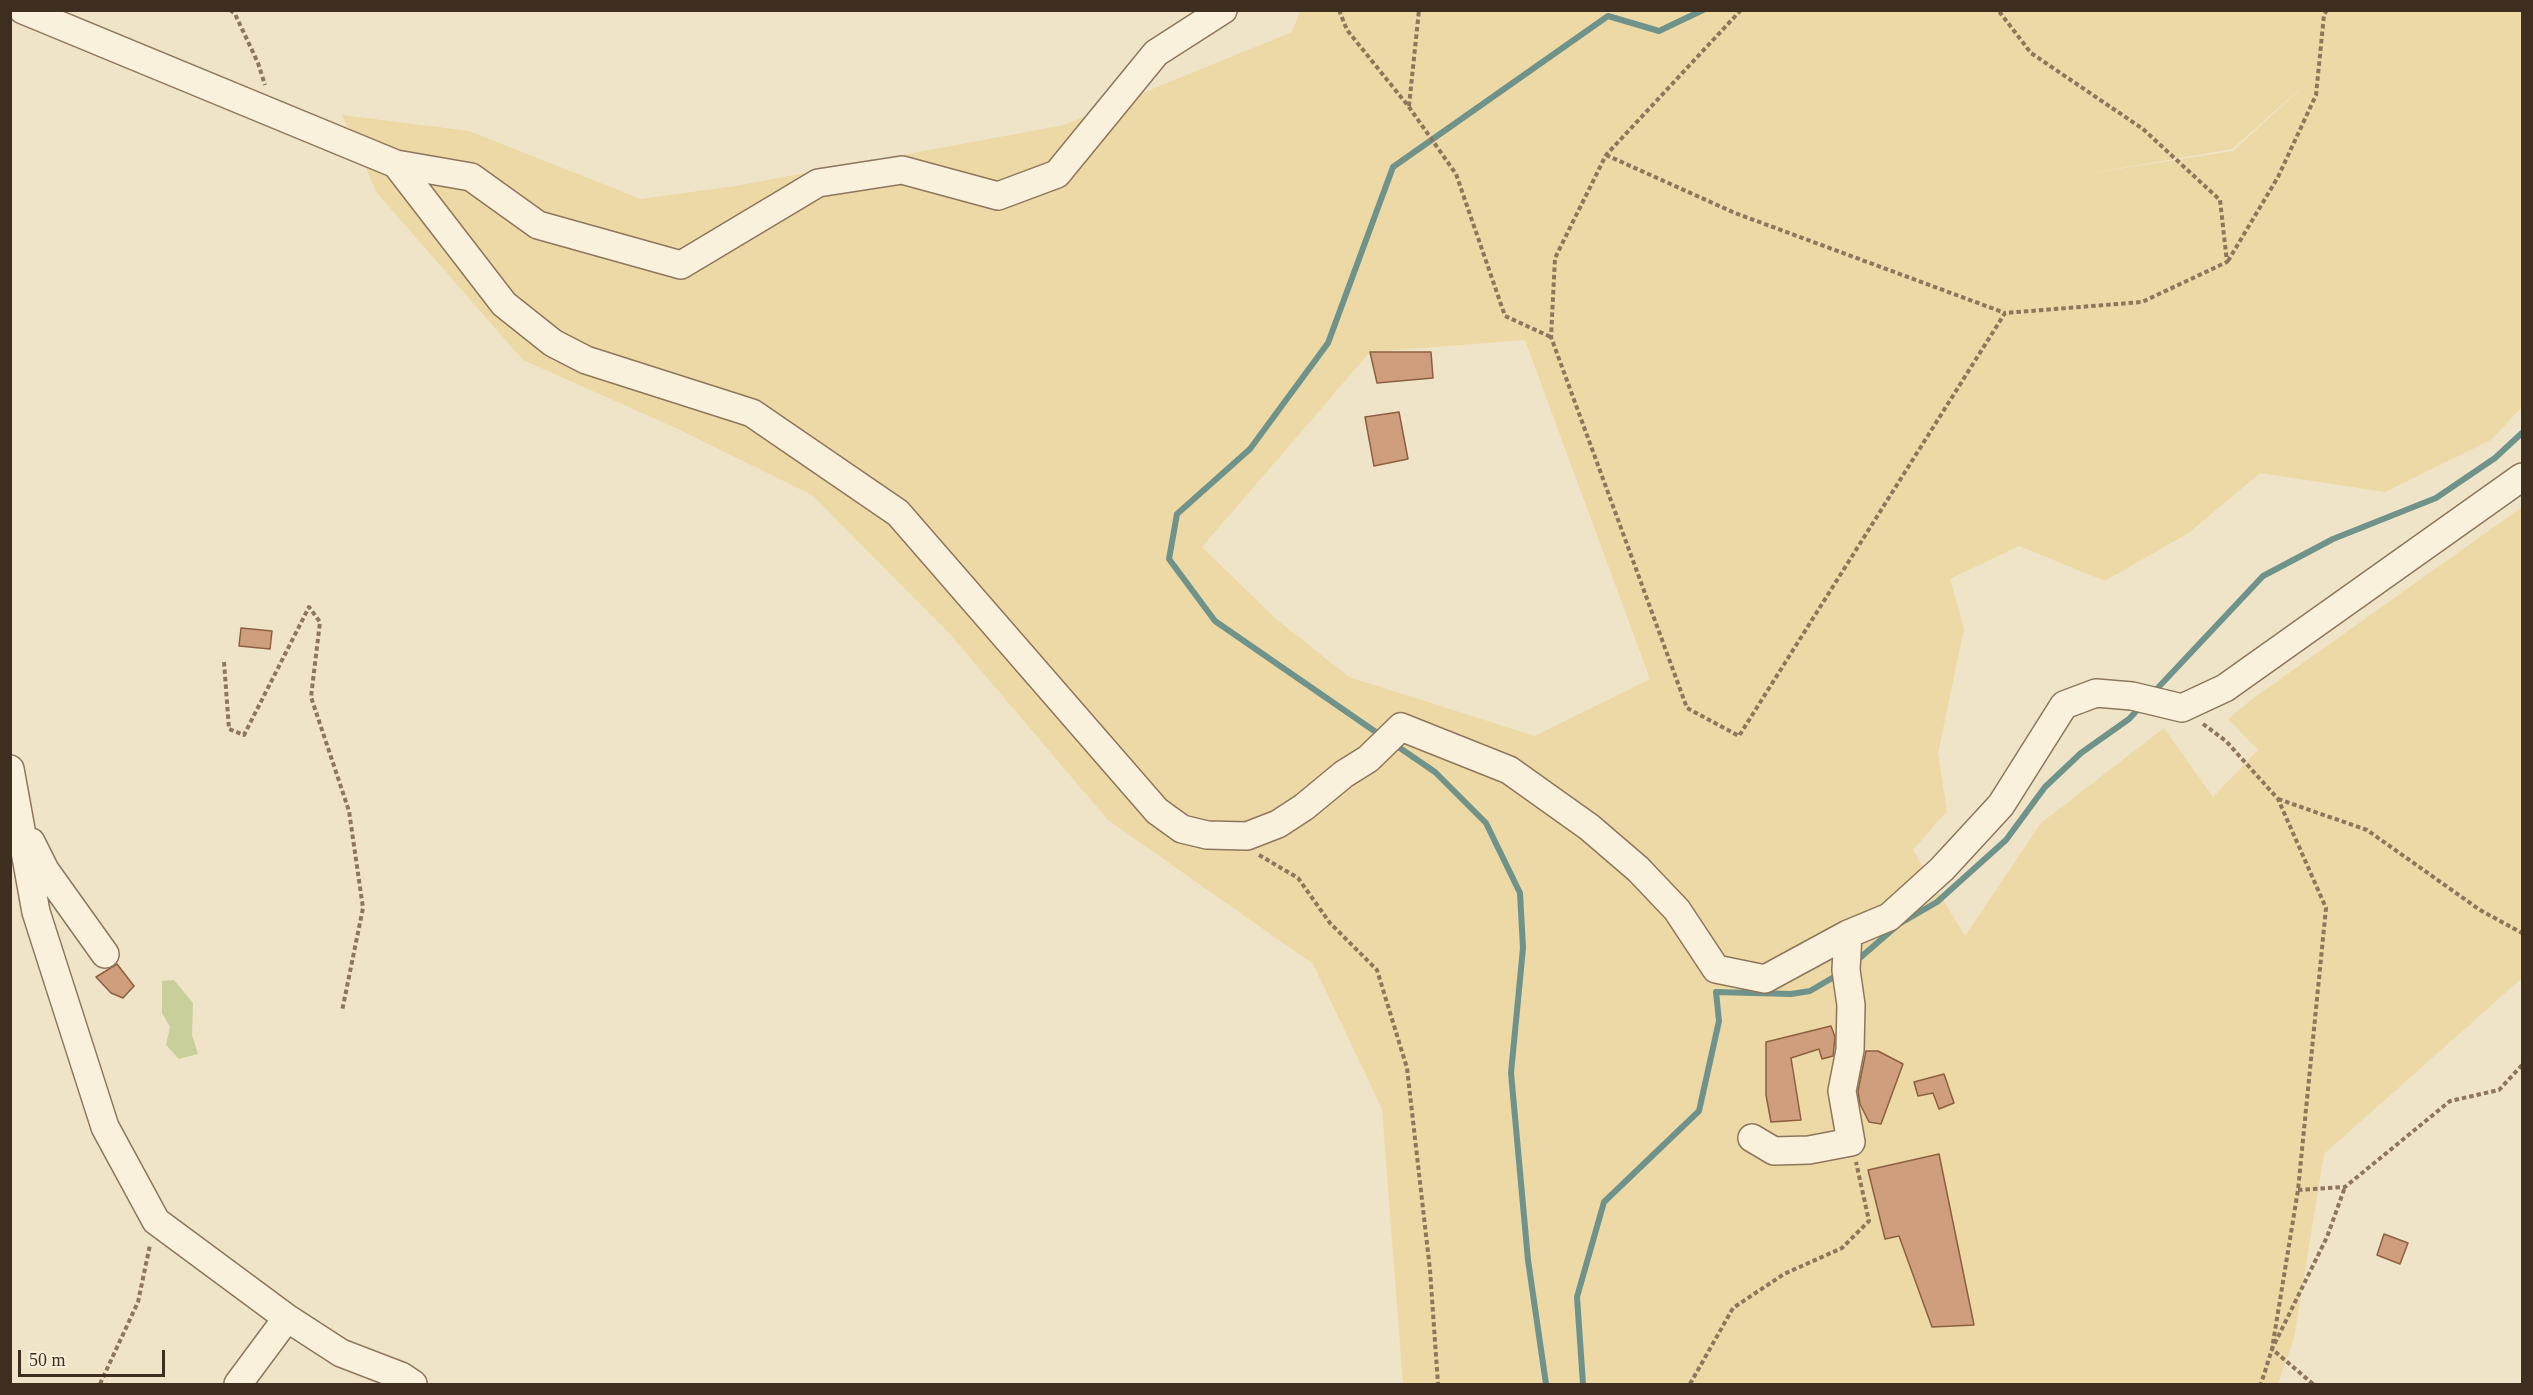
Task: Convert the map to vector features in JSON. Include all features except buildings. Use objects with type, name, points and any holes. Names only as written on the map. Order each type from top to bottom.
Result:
[{"type":"street","points":[[22,10],[396,164],[471,177],[538,225],[681,265],[818,183],[902,170],[998,196],[1057,174],[1156,53],[1223,10]]},
{"type":"street","points":[[396,164],[504,304],[553,343],[586,360],[752,413],[898,513],[1157,811],[1182,829],[1207,834],[1247,836],[1278,824],[1368,759],[1401,727],[1509,770],[1589,827],[1638,869],[1677,910],[1716,969],[1765,978],[1848,934],[1889,917],[1942,869],[2001,805],[2064,705],[2096,693],[2132,696],[2182,708],[2225,688],[2523,477]]},
{"type":"street","points":[[10,769],[36,912],[105,1127],[156,1221],[287,1318],[341,1353],[401,1376],[413,1384]]},
{"type":"street","points":[[18,817],[45,870],[105,954]]},
{"type":"street","points":[[1752,1138],[1774,1151],[1809,1149],[1851,1142],[1842,1090],[1850,1050],[1851,1005],[1846,970],[1848,934]]},
{"type":"street","points":[[238,1384],[287,1318]]},
{"type":"path","points":[[230,10],[258,63],[275,114]]},
{"type":"path","points":[[1339,10],[1347,30],[1409,107],[1456,174],[1505,316],[1551,337]]},
{"type":"path","points":[[1409,107],[1419,10]]},
{"type":"path","points":[[1741,10],[1606,155],[1555,258],[1551,337],[1687,708],[1739,736],[2005,313]]},
{"type":"path","points":[[1998,10],[2031,53],[2143,129],[2220,200],[2227,262]]},
{"type":"path","points":[[1606,155],[1735,213],[2005,313],[2142,302],[2227,262],[2278,177],[2316,95],[2324,15],[2327,10]]},
{"type":"path","points":[[224,662],[229,729],[244,735],[309,607],[321,622],[311,697],[349,811],[363,908],[342,1011]]},
{"type":"path","points":[[2182,708],[2226,741],[2278,799],[2326,908],[2298,1190],[2272,1349],[2261,1384]]},
{"type":"path","points":[[2278,799],[2367,830],[2480,910],[2523,933]]},
{"type":"path","points":[[1255,853],[1298,878],[1330,923],[1377,970],[1407,1068],[1430,1270],[1438,1384]]},
{"type":"path","points":[[2272,1349],[2327,1237],[2345,1187],[2450,1101],[2499,1090],[2523,1065]]},
{"type":"path","points":[[1690,1384],[1733,1308],[1784,1274],[1842,1248],[1869,1221],[1851,1142]]},
{"type":"path","points":[[2298,1190],[2345,1187]]},
{"type":"path","points":[[100,1384],[138,1302],[156,1221]]},
{"type":"path","points":[[2272,1349],[2313,1384]]},
{"type":"green space","points":[[174,980],[193,1003],[192,1035],[198,1054],[179,1059],[166,1045],[170,1027],[162,1013],[162,981]]},
{"type":"sand","points":[[1300,11],[2522,11],[2522,407],[2491,440],[2385,492],[2260,473],[2190,532],[2105,581],[2019,546],[1950,579],[1964,629],[1938,753],[1947,811],[1913,850],[1965,936],[2041,823],[2164,728],[2213,797],[2258,750],[2228,719],[2251,700],[2522,507],[2522,978],[2324,1154],[2294,1338],[2278,1384],[1403,1384],[1382,1109],[1313,964],[1108,820],[949,633],[812,495],[678,429],[523,360],[377,193],[342,115],[469,131],[641,199],[735,186],[1064,125],[1292,32]],"holes":[[[2318,73],[2233,151],[2086,174],[2232,149]],[[1525,340],[1650,679],[1535,736],[1349,677],[1275,618],[1202,547],[1370,352]]]},
{"type":"waterway","points":[[1383,737],[1215,621],[1169,559],[1177,514],[1250,449],[1328,343],[1393,167],[1608,16],[1659,31],[1703,10]]},
{"type":"waterway","points":[[2153,693],[2263,576],[2333,539],[2436,498],[2495,458],[2522,433]]},
{"type":"waterway","points":[[1854,963],[1899,924],[1937,902],[2006,840],[2045,787],[2081,753],[2129,719],[2142,705]]},
{"type":"waterway","points":[[1394,744],[1435,772],[1486,823],[1520,893],[1523,948],[1511,1073],[1528,1260],[1546,1384]]},
{"type":"waterway","points":[[1583,1384],[1577,1297],[1604,1202],[1699,1111],[1719,1021],[1716,992],[1791,994],[1810,991],[1839,974]]}]
